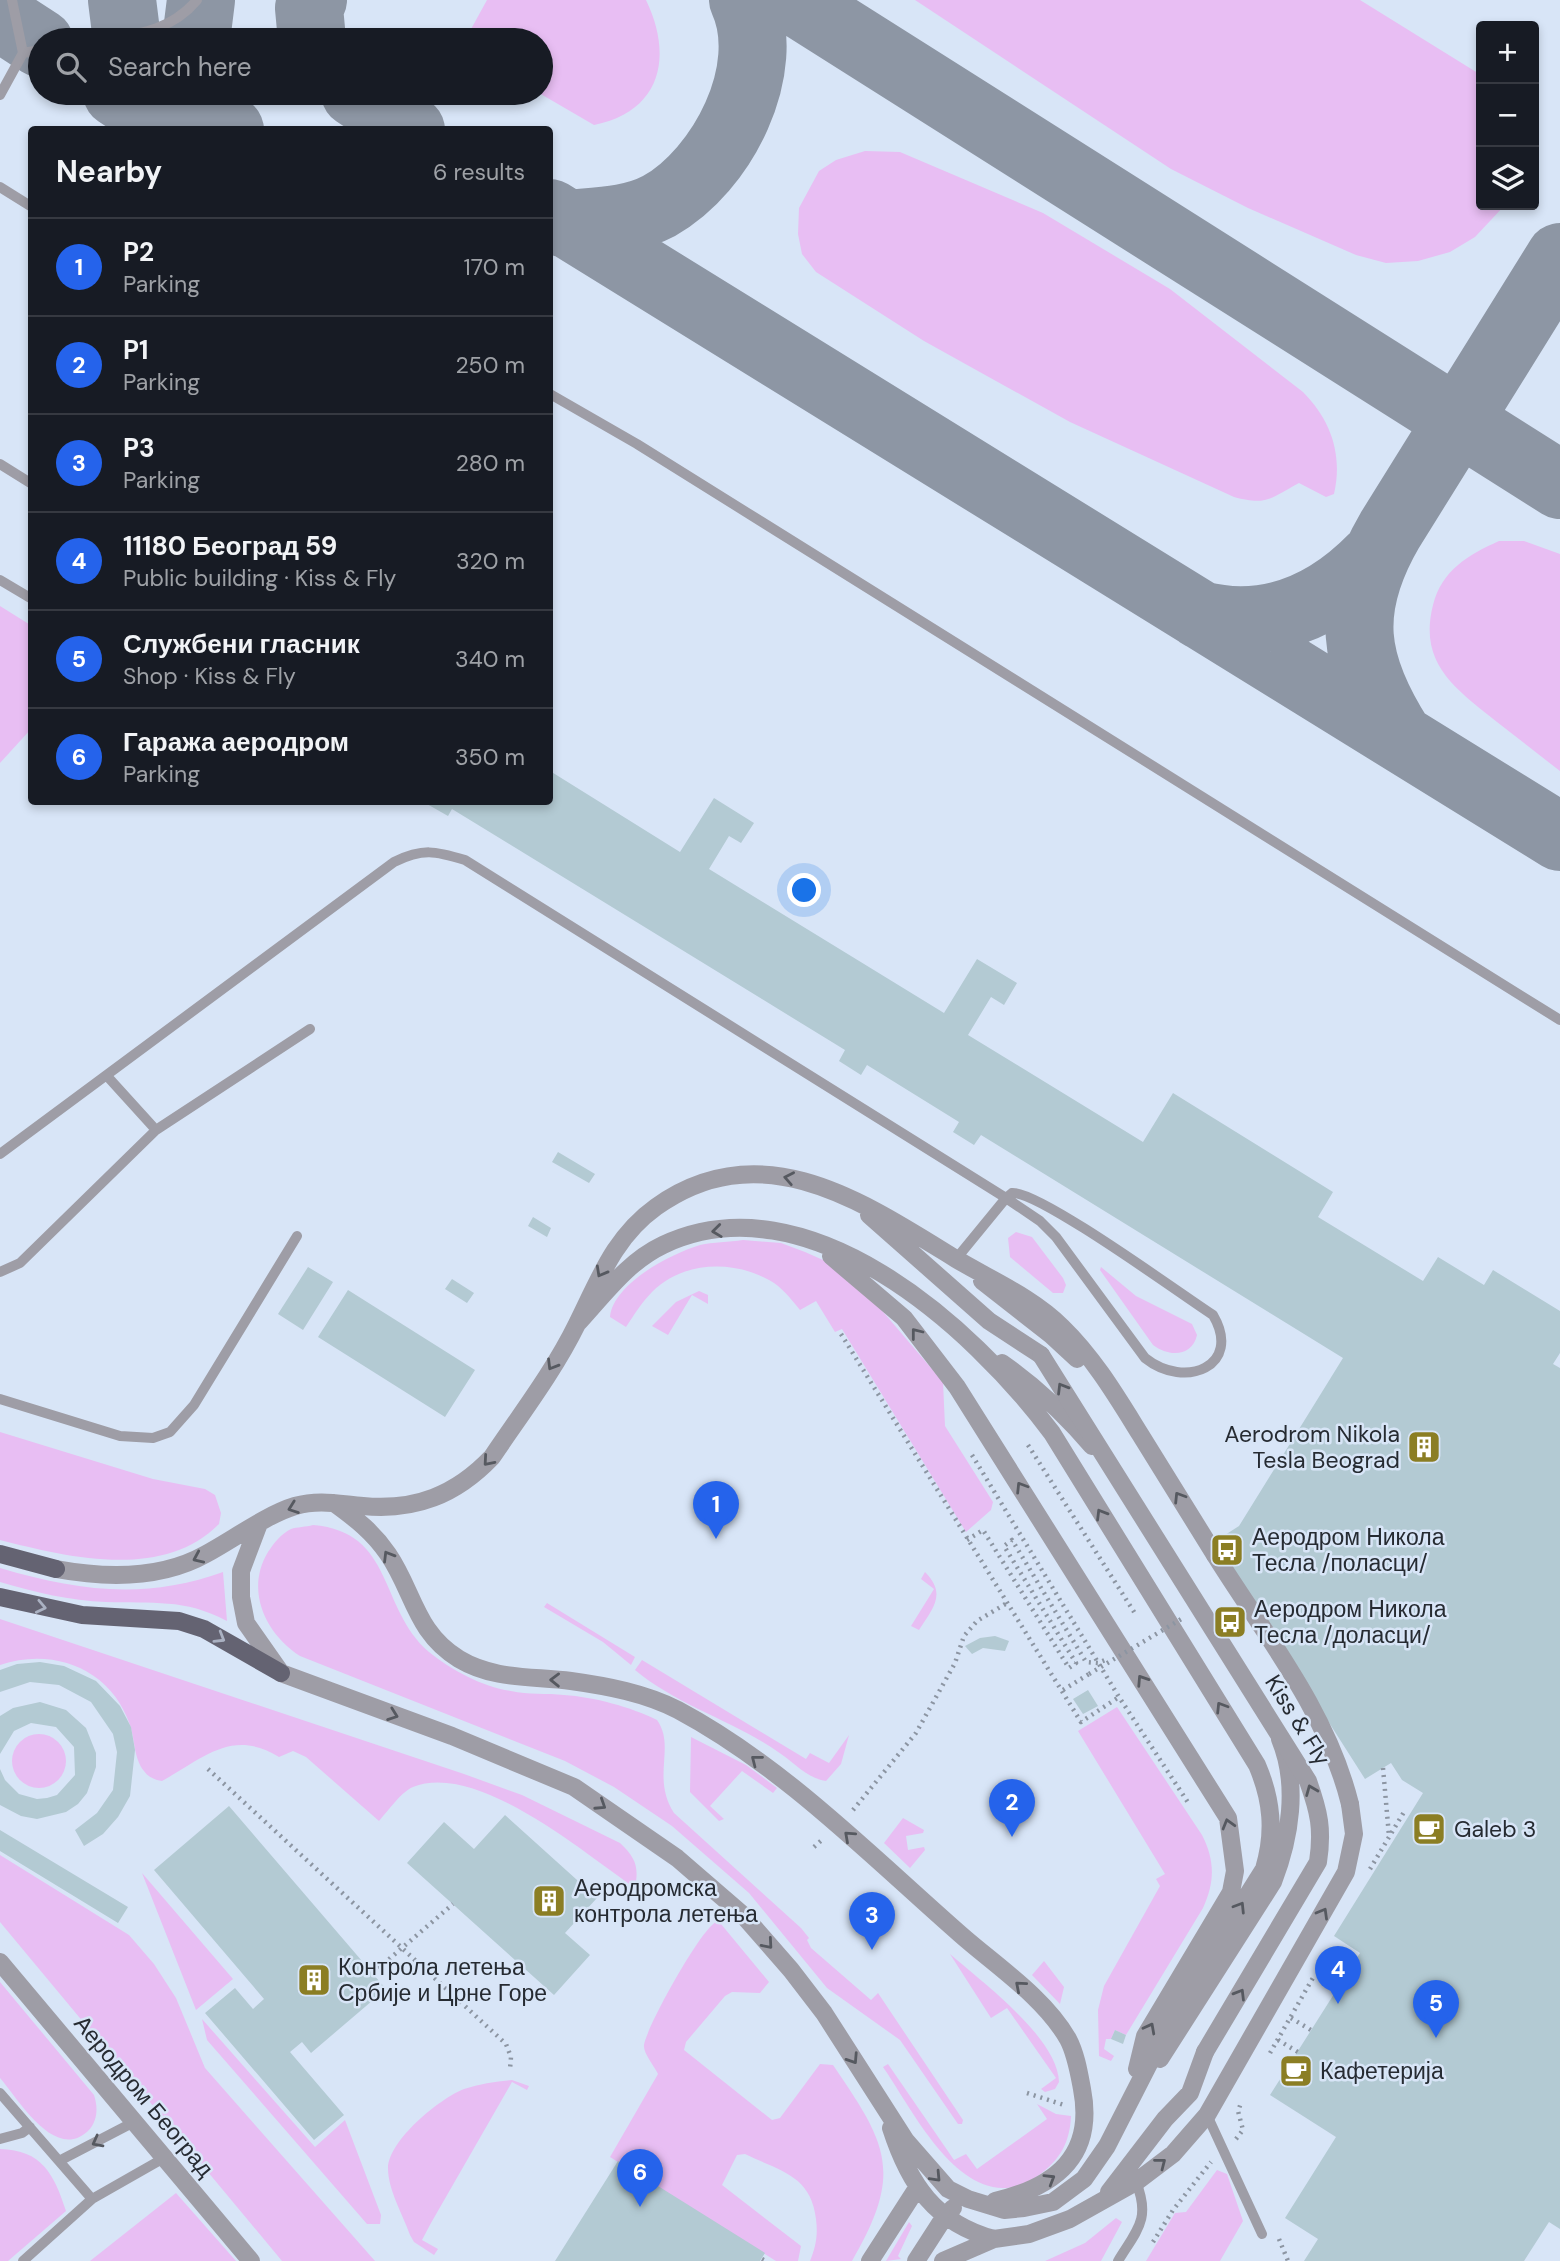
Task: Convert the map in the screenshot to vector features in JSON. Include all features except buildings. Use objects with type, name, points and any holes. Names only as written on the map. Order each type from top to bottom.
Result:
[{"type":"main road","points":[[0,1554],[56,1569]]},
{"type":"main road","points":[[0,1597],[82,1615],[179,1621],[204,1629],[281,1673]]},
{"type":"street","points":[[56,1569],[91,1575],[165,1571],[202,1557],[292,1507],[331,1501],[385,1508],[406,1506],[448,1493],[475,1475],[492,1457],[577,1324],[610,1254],[633,1226],[682,1191],[725,1175],[752,1173],[805,1181],[831,1189],[913,1230],[956,1259],[1051,1335],[1116,1396],[1315,1712],[1340,1766],[1350,1804],[1354,1834],[1346,1872],[1212,2107],[1173,2154],[1136,2182],[1053,2227],[994,2239],[943,2261]]},
{"type":"street","name":"Kiss & Fly","points":[[853,1201],[989,1321],[1041,1355],[1308,1781],[1317,1806],[1322,1833],[1318,1862],[1205,2052],[1190,2093],[1165,2119],[1105,2197]]},
{"type":"street","points":[[258,1526],[241,1571],[241,1597],[246,1623],[281,1673],[452,1736],[574,1787],[677,1858],[743,1915],[824,2013],[883,2105],[929,2170],[948,2189],[968,2199],[1004,2210],[1053,2202],[1076,2187],[1107,2146],[1181,2001],[1264,1869],[1271,1846],[1269,1793],[1257,1765],[1052,1433],[1026,1399],[968,1340],[943,1317],[893,1281],[855,1259],[808,1240],[754,1229],[717,1230],[687,1236],[662,1246],[630,1266],[577,1324]]},
{"type":"street","points":[[808,1240],[877,1292],[904,1318],[957,1387],[1228,1818],[1235,1860],[1230,1892],[1144,2036],[1132,2093]]},
{"type":"street","points":[[968,1340],[1028,1382],[1059,1410],[1144,1510],[1259,1689],[1282,1745],[1290,1779],[1290,1811],[1284,1853],[1273,1882],[1168,2050],[1132,2093]]},
{"type":"street","points":[[331,1501],[370,1529],[391,1558],[419,1620],[436,1641],[458,1659],[485,1671],[527,1679],[569,1680],[622,1690],[674,1708],[745,1752],[837,1825],[1035,2000],[1068,2039],[1076,2059],[1086,2108],[1082,2133],[1073,2157],[1060,2173],[1021,2195],[986,2203]]},
{"type":"street","name":"Аеродром Београд","points":[[0,1962],[251,2261]]},
{"type":"street","points":[[883,2105],[898,2148],[917,2188],[945,2216],[976,2234],[994,2239]]},
{"type":"street","points":[[870,2261],[917,2188]]},
{"type":"street","points":[[916,2261],[945,2216],[968,2199]]},
{"type":"lane","points":[[0,95],[23,53],[12,0]]},
{"type":"lane","points":[[159,28],[170,23],[197,0]]},
{"type":"lane","points":[[23,53],[28,52]]},
{"type":"lane","points":[[0,187],[28,204]]},
{"type":"lane","points":[[553,396],[637,444],[1560,1020]]},
{"type":"lane","points":[[0,464],[28,482]]},
{"type":"lane","points":[[0,580],[28,597]]},
{"type":"lane","points":[[0,1154],[394,862],[418,851],[439,852],[466,860],[1006,1198],[1040,1221],[1056,1237],[1144,1358],[1157,1368],[1175,1374],[1192,1374],[1205,1368],[1219,1351],[1222,1341],[1213,1315],[1058,1213],[1024,1194],[1012,1194],[1006,1198],[956,1259]]},
{"type":"lane","points":[[0,1272],[20,1263],[156,1130],[310,1030]]},
{"type":"lane","points":[[107,1076],[156,1130]]},
{"type":"lane","points":[[0,1399],[120,1436],[153,1438],[170,1432],[194,1405],[297,1236]]},
{"type":"lane","points":[[0,2093],[92,2199]]},
{"type":"lane","points":[[1212,2107],[1223,2148],[1262,2234]]},
{"type":"lane","points":[[59,2161],[134,2122]]},
{"type":"lane","points":[[0,2139],[22,2133],[30,2127]]},
{"type":"lane","points":[[23,2261],[92,2199],[164,2158]]},
{"type":"lane","points":[[1118,2261],[1144,2214],[1144,2202],[1136,2182]]},
{"type":"path","points":[[841,1334],[1081,1722],[1119,1697]]},
{"type":"path","points":[[968,1449],[1119,1697],[1189,1804]]},
{"type":"path","points":[[967,1541],[983,1530],[1069,1668],[1076,1663],[1004,1546],[1012,1541],[1086,1662]]},
{"type":"path","points":[[814,1847],[837,1825],[916,1733],[956,1663],[964,1636],[977,1620],[1007,1603]]},
{"type":"path","points":[[1063,1690],[1182,1618]]},
{"type":"path","points":[[1383,1768],[1389,1837]]},
{"type":"path","points":[[208,1769],[506,2044],[511,2057],[510,2069]]},
{"type":"path","points":[[373,1973],[453,1904]]},
{"type":"path","points":[[1292,2018],[1311,2030]]},
{"type":"path","points":[[1278,2040],[1298,2052]]},
{"type":"path","points":[[1027,2093],[1071,2107]]},
{"type":"path","points":[[1148,2251],[1173,2210],[1223,2148],[1239,2137],[1243,2130],[1238,2111],[1240,2105]]},
{"type":"shaded area","points":[[487,0],[646,0],[659,41],[656,78],[635,107],[617,118],[594,125],[553,101],[553,28],[472,28]]},
{"type":"shaded area","points":[[915,0],[1360,0],[1476,72],[1476,210],[1500,210],[1475,237],[1450,252],[1418,261],[1386,263],[1356,255],[1248,208],[1171,169]]},
{"type":"shaded area","points":[[865,151],[900,152],[1043,213],[1170,289],[1303,392],[1313,403],[1327,426],[1336,452],[1334,494],[1326,497],[1299,483],[1268,499],[1254,501],[1234,497],[1070,422],[924,341],[816,272],[802,254],[798,234],[799,208],[819,171],[836,160]]},
{"type":"shaded area","points":[[1499,541],[1524,541],[1560,554],[1560,771],[1455,686],[1436,659],[1431,644],[1433,605],[1443,582],[1467,558]]},
{"type":"shaded area","points":[[0,606],[28,624],[28,732],[0,763]]},
{"type":"shaded area","points":[[1016,1232],[1032,1237],[1063,1278],[1066,1285],[1063,1293],[1053,1293],[1010,1257],[1008,1238]]},
{"type":"shaded area","points":[[743,1240],[781,1243],[832,1264],[873,1300],[943,1382],[945,1426],[993,1502],[991,1510],[966,1532],[842,1329],[835,1332],[816,1301],[800,1310],[769,1280],[740,1269],[709,1267],[678,1274],[664,1282],[648,1296],[626,1327],[610,1317],[613,1305],[621,1293],[659,1263],[700,1245]]},
{"type":"shaded area","points":[[1101,1267],[1136,1296],[1192,1324],[1197,1335],[1190,1348],[1173,1353],[1153,1345],[1100,1270]]},
{"type":"shaded area","points":[[699,1291],[708,1295],[708,1304],[692,1295],[668,1335],[652,1326],[676,1302]]},
{"type":"shaded area","points":[[0,1432],[153,1479],[205,1489],[215,1495],[221,1513],[219,1524],[196,1542],[171,1553],[143,1559],[84,1557],[0,1540]]},
{"type":"shaded area","points":[[313,1525],[339,1531],[359,1542],[383,1575],[413,1634],[429,1652],[457,1671],[500,1689],[600,1700],[657,1720],[664,1741],[664,1787],[674,1813],[801,1928],[809,1938],[807,1940],[811,1948],[871,2000],[878,1993],[963,2120],[962,2124],[958,2124],[900,2040],[827,1988],[749,1893],[672,1826],[614,1787],[565,1761],[300,1656],[288,1646],[268,1623],[262,1610],[258,1581],[261,1566],[270,1549],[284,1533]]},
{"type":"shaded area","points":[[0,1568],[57,1582],[112,1589],[166,1586],[223,1572],[227,1621],[182,1605],[93,1601],[39,1592],[0,1582]]},
{"type":"shaded area","points":[[925,1572],[935,1587],[936,1601],[919,1630],[911,1626],[934,1589],[921,1579]]},
{"type":"shaded area","points":[[547,1603],[635,1657],[631,1665],[603,1642],[544,1607]]},
{"type":"shaded area","points":[[0,1619],[522,1795],[620,1843],[635,1863],[635,1888],[529,1815],[468,1787],[439,1782],[413,1787],[399,1797],[379,1821],[306,1757],[293,1751],[279,1757],[247,1745],[219,1750],[162,1781],[154,1779],[138,1761],[130,1725],[121,1706],[109,1689],[95,1677],[60,1661],[20,1660],[0,1665]]},
{"type":"shaded area","points":[[642,1660],[806,1759],[810,1753],[829,1763],[849,1735],[841,1764],[826,1781],[813,1777],[763,1742],[652,1683],[635,1670]]},
{"type":"shaded area","points":[[1117,1707],[1202,1835],[1212,1871],[1210,1889],[1203,1908],[1126,2035],[1115,2030],[1111,2039],[1106,2039],[1104,2049],[1114,2056],[1111,2061],[1099,2056],[1098,2010],[1104,1986],[1160,1886],[1156,1879],[1165,1874],[1078,1731]]},
{"type":"shaded area","points":[[39,1734],[58,1742],[66,1761],[58,1780],[39,1788],[20,1780],[12,1761],[20,1742]]},
{"type":"shaded area","points":[[691,1737],[746,1765],[777,1788],[773,1793],[742,1771],[710,1806],[724,1819],[719,1821],[690,1792]]},
{"type":"shaded area","points":[[903,1818],[924,1830],[923,1833],[906,1836],[908,1850],[924,1847],[925,1850],[910,1868],[884,1843]]},
{"type":"shaded area","points":[[0,1855],[129,1935],[154,1964],[176,1998],[205,2068],[375,2261],[282,2261],[0,1922]]},
{"type":"shaded area","points":[[142,1873],[233,1979],[196,2010]]},
{"type":"shaded area","points":[[716,1922],[721,1924],[769,1982],[760,1993],[732,1992],[725,1996],[686,2042],[684,2050],[772,2120],[780,2118],[820,2064],[833,2065],[866,2116],[882,2159],[883,2181],[879,2204],[852,2261],[810,2261],[817,2230],[813,2204],[808,2193],[792,2176],[745,2154],[737,2155],[722,2185],[801,2246],[798,2261],[776,2261],[610,2157],[658,2074],[644,2048],[654,2019],[687,1959]]},
{"type":"shaded area","points":[[950,1954],[998,1995],[1033,2030],[1055,2065],[1059,2082],[1055,2089],[1045,2092],[1041,2089],[1056,2078],[1007,2008],[991,2018]]},
{"type":"shaded area","points":[[1044,1961],[1064,1987],[1060,2004],[1032,1975]]},
{"type":"shaded area","points":[[0,1982],[94,2095],[94,2123],[76,2139],[63,2139],[51,2134],[27,2113],[0,2078]]},
{"type":"shaded area","points":[[202,2019],[315,2147],[345,2120],[381,2215],[380,2224],[367,2224],[207,2040]]},
{"type":"shaded area","points":[[888,2064],[954,2160],[966,2154],[977,2169],[1047,2119],[1037,2104],[1056,2114],[1071,2116],[1066,2142],[1053,2163],[1039,2175],[1013,2187],[989,2186],[967,2175],[946,2157],[928,2135],[883,2067]]},
{"type":"shaded area","points":[[512,2080],[529,2086],[527,2090],[512,2082],[431,2223],[422,2240],[438,2249],[434,2255],[414,2242],[410,2235],[390,2185],[388,2168],[391,2157],[397,2145],[417,2122],[454,2094],[488,2083]]},
{"type":"shaded area","points":[[0,2149],[26,2154],[44,2166],[57,2186],[66,2211],[8,2261],[0,2261]]},
{"type":"shaded area","points":[[1217,2170],[1227,2174],[1243,2221],[1220,2261],[1146,2261],[1175,2213],[1186,2212]]},
{"type":"shaded area","points":[[176,2193],[236,2261],[90,2261]]},
{"type":"shaded area","points":[[1116,2218],[1122,2222],[1101,2261],[1045,2261],[1085,2243]]},
{"type":"shaded area","points":[[909,2222],[912,2226],[898,2256],[901,2259],[886,2261]]},
{"type":"taxiway","points":[[122,0],[126,28]]},
{"type":"taxiway","points":[[198,28],[201,0]]},
{"type":"taxiway","points":[[311,28],[309,8],[313,0]]},
{"type":"taxiway","points":[[566,224],[614,220],[648,211],[682,190],[703,169],[722,144],[737,116],[747,86],[752,56],[751,27],[743,0]]},
{"type":"taxiway","points":[[793,0],[1560,485]]},
{"type":"taxiway","points":[[0,17],[28,35]]},
{"type":"taxiway","points":[[135,105],[167,126]]},
{"type":"taxiway","points":[[194,105],[224,126]]},
{"type":"taxiway","points":[[373,105],[405,126]]},
{"type":"taxiway","points":[[553,215],[1560,837]]},
{"type":"taxiway","points":[[1400,738],[1384,711],[1364,660],[1360,611],[1365,585],[1390,530],[1560,257]]},
{"type":"taxiway","points":[[1200,615],[1249,620],[1294,611],[1336,590],[1373,558]]},
{"type":"place","name":"Aerodrom Nikola Tesla Beograd","points":[[1424,1447]]},
{"type":"place","name":"P2","points":[[716,1539]]},
{"type":"place","name":"Аеродром Никола Тесла /поласци/","points":[[1227,1550]]},
{"type":"place","name":"Аеродром Никола Тесла /доласци/","points":[[1230,1622]]},
{"type":"place","name":"Galeb 3","points":[[1429,1829]]},
{"type":"place","name":"P1","points":[[1012,1837]]},
{"type":"place","name":"Аеродромска контрола летења","points":[[549,1901]]},
{"type":"place","name":"P3","points":[[872,1950]]},
{"type":"place","name":"Контрола летења Србије и Црне Горе","points":[[314,1980]]},
{"type":"place","name":"11180 Београд 59","points":[[1338,2004]]},
{"type":"place","name":"Службени гласник","points":[[1436,2038]]},
{"type":"place","name":"Кафетерија","points":[[1296,2071]]},
{"type":"place","name":"Гаража аеродром","points":[[640,2207]]}]
